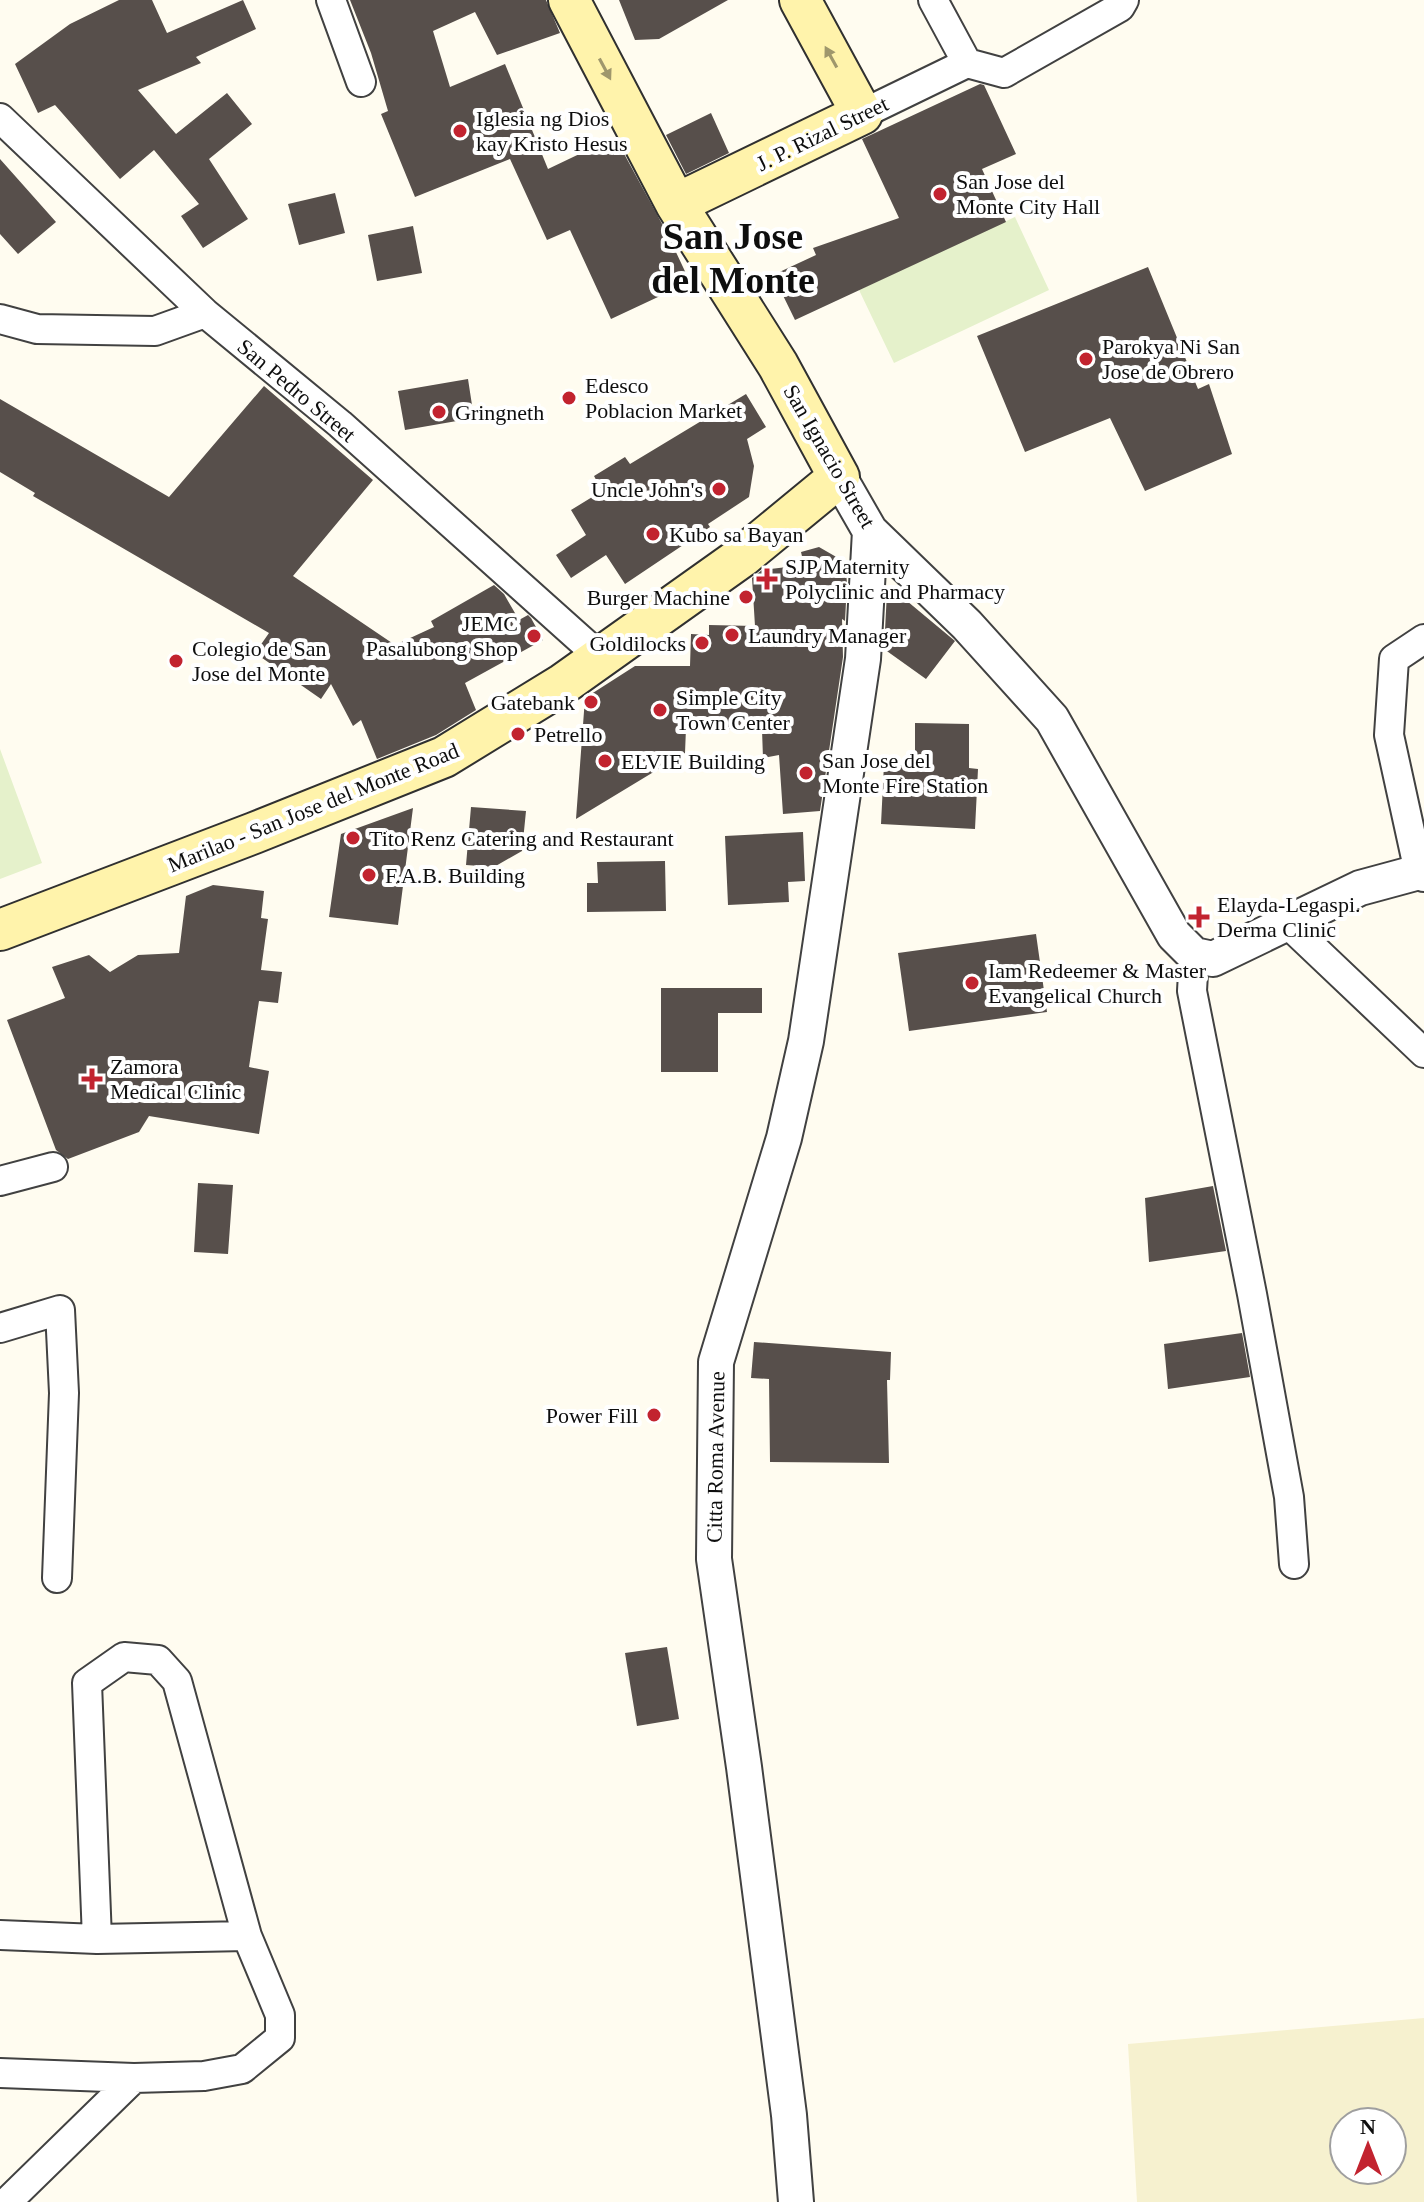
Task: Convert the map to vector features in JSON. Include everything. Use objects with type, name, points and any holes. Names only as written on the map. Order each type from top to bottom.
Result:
[{"type":"main road","name":"San Ignacio Street","points":[[569,0],[676,204],[778,365],[839,477]]},
{"type":"main road","points":[[800,0],[862,114]]},
{"type":"main road","name":"J. P. Rizal Street","points":[[676,204],[862,114]]},
{"type":"main road","name":"Marilao - San Jose del Monte Road","points":[[0,930],[444,757],[563,684],[743,556],[839,477]]},
{"type":"street","points":[[331,0],[361,82]]},
{"type":"street","points":[[933,0],[967,63],[1004,73],[1120,7],[1124,0]]},
{"type":"street","name":"J. P. Rizal Street","points":[[862,114],[967,63]]},
{"type":"street","name":"San Pedro Street","points":[[0,118],[205,313],[340,424],[599,656]]},
{"type":"street","points":[[0,319],[37,329],[155,331],[205,313]]},
{"type":"street","name":"San Ignacio Street","points":[[839,477],[870,531],[967,625],[1052,719],[1174,935],[1194,955]]},
{"type":"street","name":"Citta Roma Avenue","points":[[796,2202],[783,2068],[714,1559],[716,1362],[784,1138],[806,1041],[863,659],[870,531]]},
{"type":"street","points":[[1294,1564],[1289,1497],[1192,991],[1194,955],[1213,959],[1360,888],[1421,873],[1389,735],[1394,659],[1424,639]]},
{"type":"street","points":[[1287,923],[1424,1053]]},
{"type":"street","points":[[0,1181],[53,1167]]},
{"type":"street","points":[[0,1328],[60,1310],[64,1393],[57,1578]]},
{"type":"street","points":[[0,2073],[134,2078],[204,2076],[242,2069],[280,2038],[280,2015],[247,1936],[177,1681],[158,1660],[124,1657],[87,1683],[97,1939]]},
{"type":"street","points":[[0,1935],[97,1939],[247,1936]]},
{"type":"street","points":[[0,2202],[7,2202],[134,2078]]},
{"type":"shaded area","points":[[1424,2018],[1424,2202],[1137,2202],[1128,2044]]},
{"type":"green space","points":[[1015,217],[1049,290],[894,363],[859,290]]},
{"type":"green space","points":[[0,749],[42,863],[0,879]]},
{"type":"building","points":[[119,0],[152,0],[167,33],[243,0],[256,29],[196,57],[201,63],[138,90],[176,134],[227,93],[252,124],[209,159],[248,219],[203,248],[181,216],[199,204],[154,150],[120,179],[55,105],[38,113],[15,64],[70,24]]},
{"type":"building","points":[[350,0],[546,0],[560,33],[497,55],[475,12],[433,31],[450,87],[505,64],[548,169],[615,137],[690,282],[611,319],[570,230],[547,240],[510,159],[415,197],[381,114],[388,111],[371,53]]},
{"type":"building","points":[[619,0],[728,0],[659,39],[635,40]]},
{"type":"building","points":[[980,84],[984,85],[1016,154],[982,169],[1006,222],[795,320],[773,275],[816,255],[813,248],[899,218],[862,139]]},
{"type":"building","points":[[711,113],[729,153],[686,174],[666,135]]},
{"type":"building","points":[[0,159],[56,222],[18,254],[0,234]]},
{"type":"building","points":[[335,193],[345,233],[299,245],[288,204]]},
{"type":"building","points":[[413,226],[422,273],[377,281],[368,235]]},
{"type":"building","name":"Parokya Ni San Jose de Obrero","points":[[1148,267],[1198,389],[1209,384],[1232,454],[1145,491],[1110,418],[1025,452],[977,336]]},
{"type":"building","points":[[468,379],[474,418],[405,430],[398,391]]},
{"type":"building","points":[[264,386],[373,480],[293,576],[395,645],[434,627],[431,621],[494,585],[504,594],[519,620],[528,615],[531,618],[543,640],[465,683],[476,710],[436,735],[377,759],[361,720],[353,726],[331,684],[321,699],[255,653],[269,633],[33,496],[35,493],[0,472],[0,399],[169,497]]},
{"type":"building","points":[[746,394],[766,427],[747,439],[754,466],[749,497],[625,584],[606,555],[571,578],[556,555],[586,535],[571,510],[602,491],[594,476],[625,457],[630,464]]},
{"type":"building","points":[[819,547],[845,562],[847,583],[845,621],[842,619],[843,657],[820,811],[783,814],[779,755],[763,758],[762,730],[686,728],[685,753],[576,819],[585,698],[635,666],[690,666],[691,634],[709,635],[709,625],[755,626],[752,578],[762,570],[804,565],[801,552]]},
{"type":"building","points":[[895,591],[955,641],[926,679],[884,649],[887,592]]},
{"type":"building","points":[[915,723],[969,724],[969,768],[978,769],[975,829],[881,824],[884,764],[915,765]]},
{"type":"building","points":[[471,807],[526,811],[522,851],[494,867],[466,865]]},
{"type":"building","name":"F.A.B. Building","points":[[413,808],[398,925],[329,917],[341,834]]},
{"type":"building","points":[[803,832],[805,881],[788,882],[789,902],[728,905],[725,836]]},
{"type":"building","points":[[665,861],[666,911],[587,912],[587,883],[598,883],[597,862]]},
{"type":"building","points":[[213,885],[264,891],[261,918],[268,919],[261,970],[282,972],[278,1003],[259,1001],[249,1067],[269,1071],[259,1134],[149,1116],[139,1132],[68,1159],[56,1150],[7,1020],[65,998],[52,967],[89,955],[110,972],[138,955],[179,953],[186,896]]},
{"type":"building","name":"Iam Redeemer & Master Evangelical Church","points":[[1036,934],[1047,1012],[909,1031],[898,953]]},
{"type":"building","points":[[661,988],[762,988],[762,1013],[718,1013],[718,1072],[661,1072]]},
{"type":"building","points":[[198,1183],[233,1185],[228,1254],[194,1252]]},
{"type":"building","points":[[1213,1186],[1226,1251],[1149,1262],[1145,1198]]},
{"type":"building","points":[[1242,1333],[1250,1377],[1168,1389],[1164,1344]]},
{"type":"building","points":[[754,1342],[891,1352],[890,1380],[887,1380],[889,1463],[770,1462],[769,1379],[751,1378]]},
{"type":"building","points":[[667,1647],[679,1719],[637,1726],[625,1653]]},
{"type":"place","name":"Iglesia ng Dios kay Kristo Hesus","points":[[460,131]]},
{"type":"place","name":"San Jose del Monte City Hall","points":[[940,194]]},
{"type":"place","name":"Parokya Ni San Jose de Obrero","points":[[1086,359]]},
{"type":"place","name":"Edesco Poblacion Market","points":[[569,398]]},
{"type":"place","name":"Gringneth","points":[[439,412]]},
{"type":"place","name":"Uncle John's","points":[[719,489]]},
{"type":"place","name":"Kubo sa Bayan","points":[[653,534]]},
{"type":"place","name":"SJP Maternity Polyclinic and Pharmacy","points":[[767,579]]},
{"type":"place","name":"Burger Machine","points":[[746,597]]},
{"type":"place","name":"Laundry Manager","points":[[732,635]]},
{"type":"place","name":"JEMC Pasalubong Shop","points":[[534,636]]},
{"type":"place","name":"Goldilocks","points":[[702,643]]},
{"type":"place","name":"Colegio de San Jose del Monte","points":[[176,661]]},
{"type":"place","name":"Gatebank","points":[[591,702]]},
{"type":"place","name":"Simple City Town Center","points":[[660,710]]},
{"type":"place","name":"Petrello","points":[[518,734]]},
{"type":"place","name":"ELVIE Building","points":[[605,761]]},
{"type":"place","name":"San Jose del Monte Fire Station","points":[[806,773]]},
{"type":"place","name":"Tito Renz Catering and Restaurant","points":[[353,838]]},
{"type":"place","name":"F.A.B. Building","points":[[369,875]]},
{"type":"place","name":"Elayda-Legaspi. Derma Clinic","points":[[1199,917]]},
{"type":"place","name":"Iam Redeemer & Master Evangelical Church","points":[[972,983]]},
{"type":"place","name":"Zamora Medical Clinic","points":[[92,1079]]},
{"type":"place","name":"Power Fill","points":[[654,1415]]},
{"type":"district","name":"San Jose del Monte","points":[[733,258]]}]
